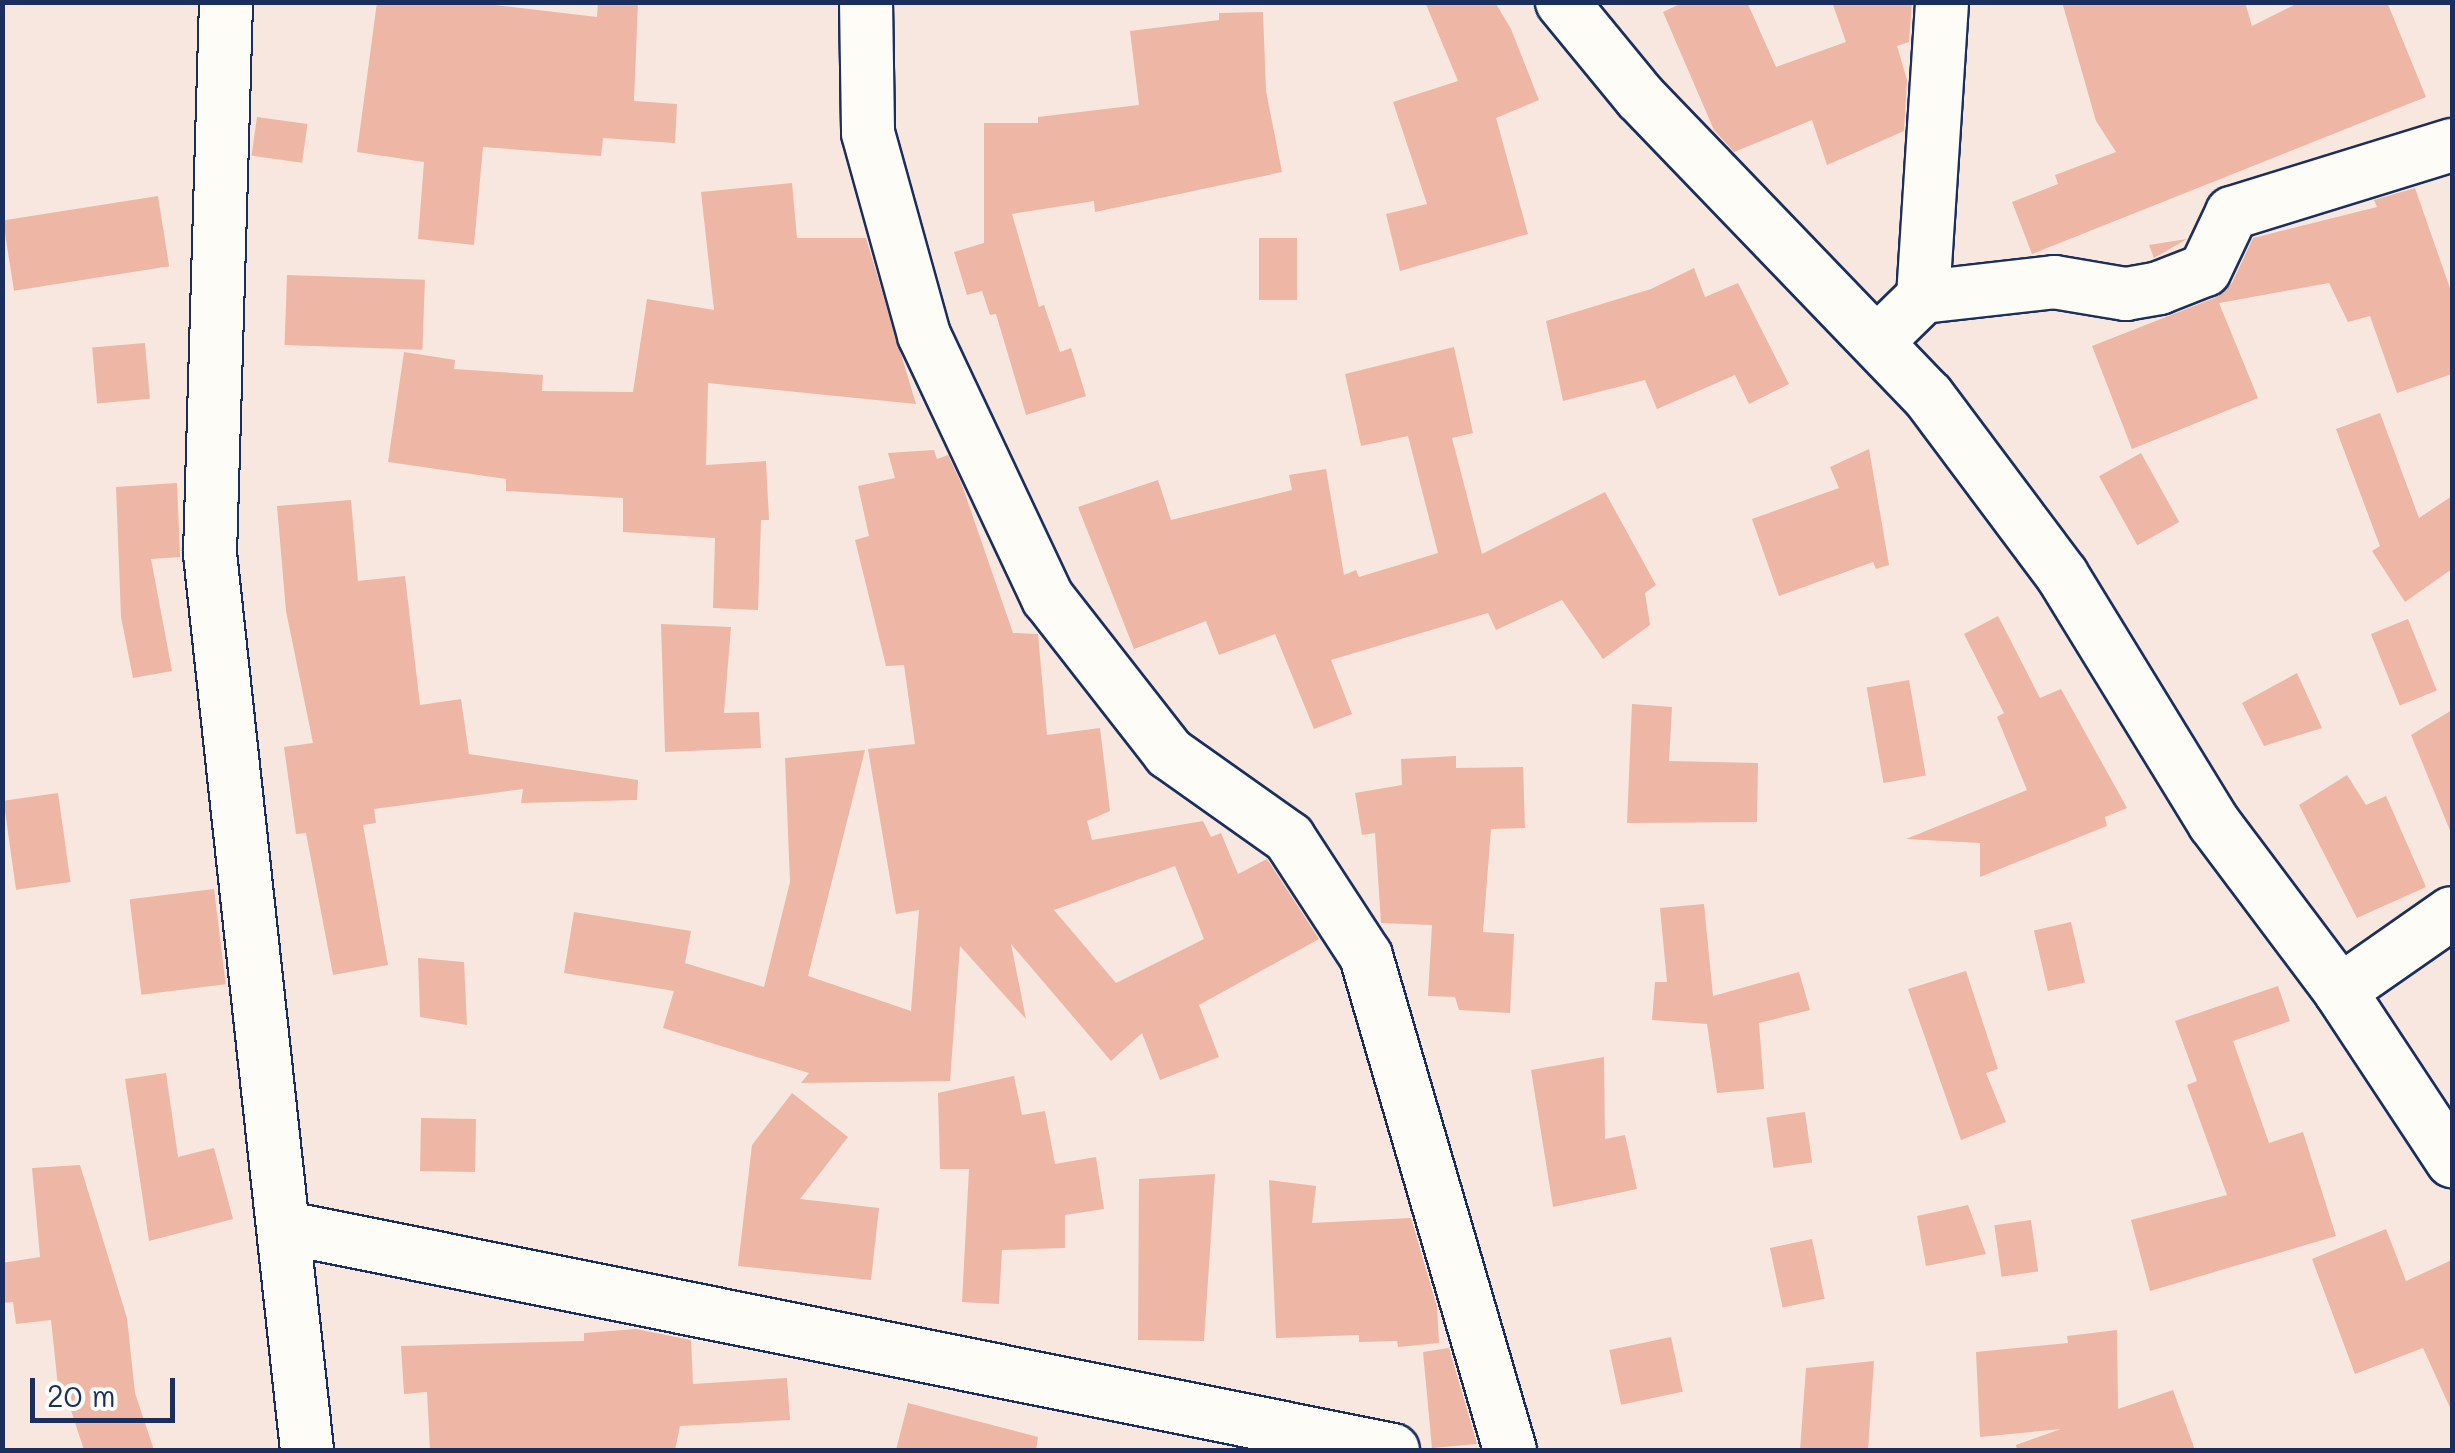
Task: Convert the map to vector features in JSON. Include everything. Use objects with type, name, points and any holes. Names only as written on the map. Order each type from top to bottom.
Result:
[{"type":"street","points":[[226,2],[210,554],[287,1228],[307,1450]]},
{"type":"street","points":[[866,2],[868,133],[924,335],[1048,598],[1169,753],[1289,838],[1366,956],[1510,1450]]},
{"type":"street","points":[[1562,2],[1640,97],[1928,396],[2062,575],[2214,823],[2340,991],[2452,1161]]},
{"type":"street","points":[[1923,298],[1942,2]]},
{"type":"street","points":[[1877,342],[1923,298],[2054,282],[2126,294],[2160,288],[2205,270],[2232,213],[2452,145]]},
{"type":"street","points":[[2340,991],[2452,913]]},
{"type":"street","points":[[287,1228],[1393,1450]]},
{"type":"building","points":[[377,2],[470,2],[597,17],[598,2],[638,2],[634,101],[677,104],[675,143],[603,138],[601,156],[483,147],[474,245],[418,239],[424,162],[357,152]]},
{"type":"building","points":[[1425,2],[1495,2],[1511,29],[1539,100],[1496,118],[1528,234],[1400,271],[1386,214],[1427,204],[1393,102],[1458,81]]},
{"type":"building","points":[[1684,2],[1747,2],[1776,67],[1846,42],[1832,2],[1912,2],[1909,42],[1897,46],[1907,80],[1904,131],[1827,165],[1812,120],[1734,152],[1714,130],[1663,12]]},
{"type":"building","points":[[2062,2],[2245,2],[2252,26],[2300,2],[2387,2],[2426,97],[2032,254],[2012,202],[2058,184],[2055,175],[2116,152],[2096,121]]},
{"type":"building","points":[[1263,12],[1266,91],[1282,172],[1095,212],[1094,201],[1012,214],[1039,307],[1044,305],[1060,352],[1071,348],[1086,396],[1026,415],[996,314],[990,315],[982,291],[967,295],[954,252],[984,243],[984,123],[1038,123],[1038,117],[1139,105],[1130,31],[1219,20],[1219,13]]},
{"type":"building","points":[[257,117],[308,124],[302,163],[252,156]]},
{"type":"building","points":[[792,183],[797,238],[866,238],[916,404],[708,383],[706,465],[766,461],[769,520],[761,520],[758,610],[713,608],[715,538],[623,532],[623,498],[506,491],[506,479],[388,462],[404,352],[455,360],[454,369],[543,375],[542,391],[633,392],[647,299],[714,310],[701,192]]},
{"type":"building","points":[[2415,188],[2452,294],[2452,374],[2397,393],[2370,316],[2348,322],[2329,283],[2219,303],[2258,398],[2132,449],[2092,346],[2217,297],[2232,283],[2253,238],[2377,207],[2374,200]]},
{"type":"building","points":[[158,196],[169,266],[14,291],[3,221]]},
{"type":"building","points":[[1259,238],[1297,238],[1297,300],[1259,300]]},
{"type":"building","points":[[2187,239],[2154,258],[2149,245]]},
{"type":"building","points":[[1694,268],[1705,297],[1738,283],[1789,384],[1749,404],[1735,375],[1657,409],[1645,380],[1563,401],[1546,321],[1651,289]]},
{"type":"building","points":[[287,275],[425,280],[422,350],[285,345]]},
{"type":"building","points":[[145,343],[150,399],[97,403],[92,348]]},
{"type":"building","points":[[1454,347],[1473,433],[1452,438],[1482,554],[1605,492],[1656,585],[1645,593],[1650,625],[1603,659],[1562,600],[1496,630],[1488,613],[1331,660],[1352,714],[1314,729],[1275,634],[1219,655],[1206,621],[1134,649],[1078,507],[1158,480],[1171,520],[1292,490],[1289,475],[1326,469],[1344,575],[1356,570],[1359,577],[1438,553],[1408,436],[1361,446],[1345,374]]},
{"type":"building","points":[[2380,413],[2419,518],[2452,496],[2452,569],[2405,602],[2372,551],[2380,546],[2336,429]]},
{"type":"building","points":[[1869,449],[1889,565],[1876,569],[1873,562],[1779,596],[1752,519],[1839,488],[1830,467]]},
{"type":"building","points":[[934,450],[937,459],[948,455],[1013,633],[1038,634],[1047,735],[1100,728],[1110,811],[1087,821],[1092,840],[1203,821],[1211,837],[1221,833],[1238,874],[1267,859],[1319,939],[1199,1005],[1219,1057],[1160,1080],[1142,1033],[1111,1061],[1011,944],[1026,1019],[960,946],[950,1081],[801,1083],[809,1073],[663,1028],[674,991],[564,973],[574,912],[691,931],[685,963],[764,987],[790,882],[785,758],[865,750],[808,976],[911,1011],[919,910],[896,914],[868,749],[915,744],[904,665],[886,666],[855,540],[869,536],[858,486],[895,478],[888,453]],"holes":[[[1175,866],[1204,939],[1116,983],[1054,910]]]},
{"type":"building","points":[[2141,453],[2179,522],[2137,545],[2099,476]]},
{"type":"building","points":[[177,483],[180,557],[151,559],[172,671],[133,678],[121,617],[116,487]]},
{"type":"building","points":[[351,500],[358,581],[405,576],[420,705],[461,699],[469,754],[638,780],[637,800],[521,803],[523,789],[374,809],[376,823],[363,825],[388,965],[333,975],[306,833],[296,834],[284,747],[313,743],[286,611],[277,506]]},
{"type":"building","points":[[1998,616],[2040,698],[2061,689],[2127,808],[2105,817],[2107,826],[1980,877],[1980,843],[1906,839],[2027,790],[1997,717],[2004,713],[1964,634]]},
{"type":"building","points":[[2408,619],[2437,690],[2400,705],[2371,634]]},
{"type":"building","points":[[661,624],[731,627],[724,713],[759,712],[761,748],[665,752]]},
{"type":"building","points":[[2297,673],[2322,728],[2264,746],[2242,703]]},
{"type":"building","points":[[1909,680],[1926,776],[1883,783],[1867,687]]},
{"type":"building","points":[[1632,704],[1672,707],[1669,761],[1758,763],[1757,822],[1627,823]]},
{"type":"building","points":[[2452,710],[2452,833],[2451,833],[2411,735]]},
{"type":"building","points":[[1456,756],[1456,768],[1523,767],[1525,828],[1491,829],[1483,932],[1514,934],[1510,1013],[1459,1010],[1455,997],[1428,996],[1432,925],[1381,923],[1375,833],[1362,835],[1355,793],[1402,785],[1401,759]]},
{"type":"building","points":[[2347,775],[2366,805],[2386,796],[2426,887],[2357,918],[2299,805]]},
{"type":"building","points":[[58,793],[71,882],[16,890],[4,801]]},
{"type":"building","points":[[214,889],[226,984],[141,995],[130,899]]},
{"type":"building","points":[[1704,904],[1713,996],[1799,972],[1810,1010],[1759,1023],[1764,1089],[1717,1093],[1707,1024],[1652,1020],[1655,982],[1667,982],[1660,908]]},
{"type":"building","points":[[2071,922],[2085,982],[2048,991],[2034,931]]},
{"type":"building","points":[[418,958],[464,962],[467,1025],[420,1017]]},
{"type":"building","points":[[1966,971],[1998,1069],[1986,1073],[2006,1122],[1961,1140],[1908,989]]},
{"type":"building","points":[[2278,986],[2290,1021],[2233,1041],[2269,1143],[2303,1132],[2336,1236],[2150,1291],[2131,1220],[2227,1195],[2187,1085],[2197,1081],[2175,1021]]},
{"type":"building","points":[[1604,1057],[1605,1139],[1625,1135],[1637,1189],[1553,1207],[1531,1070]]},
{"type":"building","points":[[166,1073],[178,1157],[214,1148],[233,1219],[149,1241],[125,1079]]},
{"type":"building","points":[[1014,1076],[1022,1115],[1045,1111],[1055,1164],[1096,1157],[1104,1209],[1065,1215],[1065,1248],[1002,1250],[999,1304],[962,1302],[969,1169],[940,1169],[938,1093]]},
{"type":"building","points":[[792,1093],[848,1137],[800,1199],[879,1208],[871,1280],[738,1266],[752,1145]]},
{"type":"building","points":[[1805,1112],[1812,1163],[1773,1168],[1766,1117]]},
{"type":"building","points":[[421,1118],[476,1119],[475,1172],[420,1171]]},
{"type":"building","points":[[80,1165],[127,1318],[135,1393],[154,1450],[84,1450],[66,1395],[59,1396],[51,1320],[16,1324],[13,1302],[2,1303],[2,1263],[40,1257],[32,1168]]},
{"type":"building","points":[[1215,1174],[1204,1341],[1138,1340],[1139,1179]]},
{"type":"building","points":[[1269,1180],[1316,1186],[1312,1223],[1411,1218],[1437,1307],[1439,1343],[1398,1347],[1397,1341],[1359,1342],[1359,1335],[1276,1338]]},
{"type":"building","points":[[1968,1205],[1986,1254],[1926,1266],[1917,1216]]},
{"type":"building","points":[[2031,1220],[2038,1271],[2002,1277],[1994,1225]]},
{"type":"building","points":[[2386,1229],[2406,1281],[2452,1260],[2452,1412],[2423,1348],[2355,1374],[2312,1259]]},
{"type":"building","points":[[1812,1239],[1825,1299],[1783,1308],[1770,1248]]},
{"type":"building","points":[[636,1329],[691,1340],[693,1384],[787,1378],[790,1420],[680,1426],[675,1450],[430,1450],[427,1392],[404,1394],[401,1346],[584,1341],[584,1333]]},
{"type":"building","points":[[2117,1330],[2118,1409],[2173,1390],[2195,1450],[2017,1450],[2016,1445],[2061,1429],[1980,1437],[1976,1352],[2068,1343],[2067,1336]]},
{"type":"building","points":[[1671,1337],[1683,1392],[1621,1405],[1609,1350]]},
{"type":"building","points":[[1449,1348],[1477,1444],[1432,1448],[1423,1352]]},
{"type":"building","points":[[1874,1361],[1868,1450],[1800,1450],[1806,1368]]},
{"type":"building","points":[[908,1403],[1038,1437],[1036,1450],[896,1450]]}]
